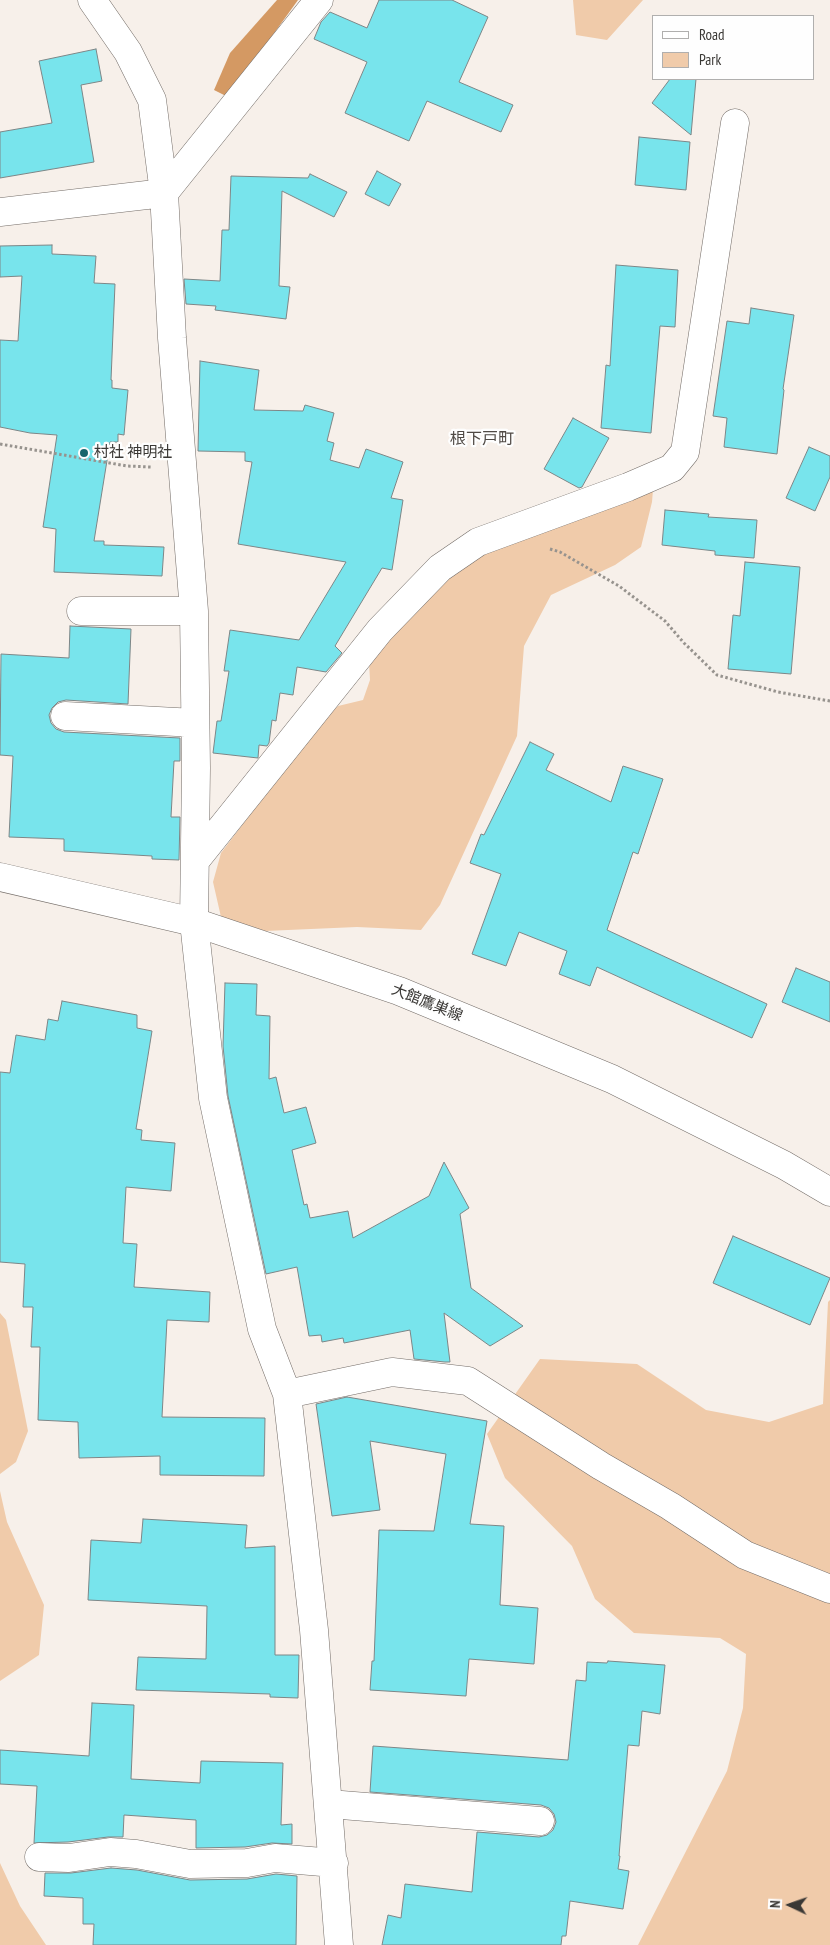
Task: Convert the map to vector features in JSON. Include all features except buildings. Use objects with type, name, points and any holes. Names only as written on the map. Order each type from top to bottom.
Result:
[{"type":"street","points":[[92,0],[128,52],[152,100],[164,193],[172,338],[194,611],[194,922],[213,1098],[262,1329],[287,1394],[314,1630],[340,1945]]},
{"type":"street","points":[[0,212],[164,193],[319,0]]},
{"type":"street","points":[[195,861],[380,630],[440,568],[478,542],[628,487],[672,468],[685,452],[735,123]]},
{"type":"street","points":[[80,611],[194,611]]},
{"type":"street","points":[[65,716],[195,723]]},
{"type":"street","name":"大館鷹巣線","points":[[0,877],[194,922],[399,991],[612,1079],[784,1165],[830,1192]]},
{"type":"street","points":[[287,1394],[392,1372],[468,1381],[601,1466],[670,1506],[745,1556],[830,1589]]},
{"type":"street","points":[[329,1804],[540,1821]]},
{"type":"street","points":[[39,1857],[69,1858],[110,1852],[136,1854],[190,1864],[247,1863],[274,1858],[334,1863]]},
{"type":"path","points":[[0,444],[127,466],[184,469]]},
{"type":"path","points":[[542,547],[560,552],[619,586],[665,621],[684,643],[717,675],[778,692],[830,701]]},
{"type":"green space","points":[[573,0],[643,0],[607,40],[576,35]]},
{"type":"green space","points":[[653,490],[641,547],[615,565],[551,595],[524,646],[517,736],[440,905],[421,930],[357,927],[265,931],[221,917],[213,882],[221,853],[317,726],[338,706],[363,700],[370,680],[369,662],[443,576],[487,548]]},
{"type":"green space","points":[[830,1300],[830,1945],[638,1945],[727,1771],[743,1708],[746,1654],[720,1638],[634,1633],[595,1599],[572,1546],[505,1478],[487,1434],[540,1359],[637,1364],[706,1410],[769,1422],[823,1404],[828,1302]]},
{"type":"green space","points":[[0,1313],[6,1320],[28,1431],[16,1462],[0,1474]]},
{"type":"green space","points":[[0,1491],[7,1522],[44,1605],[39,1655],[0,1681]]},
{"type":"green space","points":[[0,1863],[20,1906],[46,1945],[0,1945]]},
{"type":"shaded area","points":[[277,0],[298,0],[228,97],[214,90],[230,53]]},
{"type":"place","name":"村社 神明社","points":[[84,453]]},
{"type":"district","name":"根下戸町","points":[[482,439]]}]
